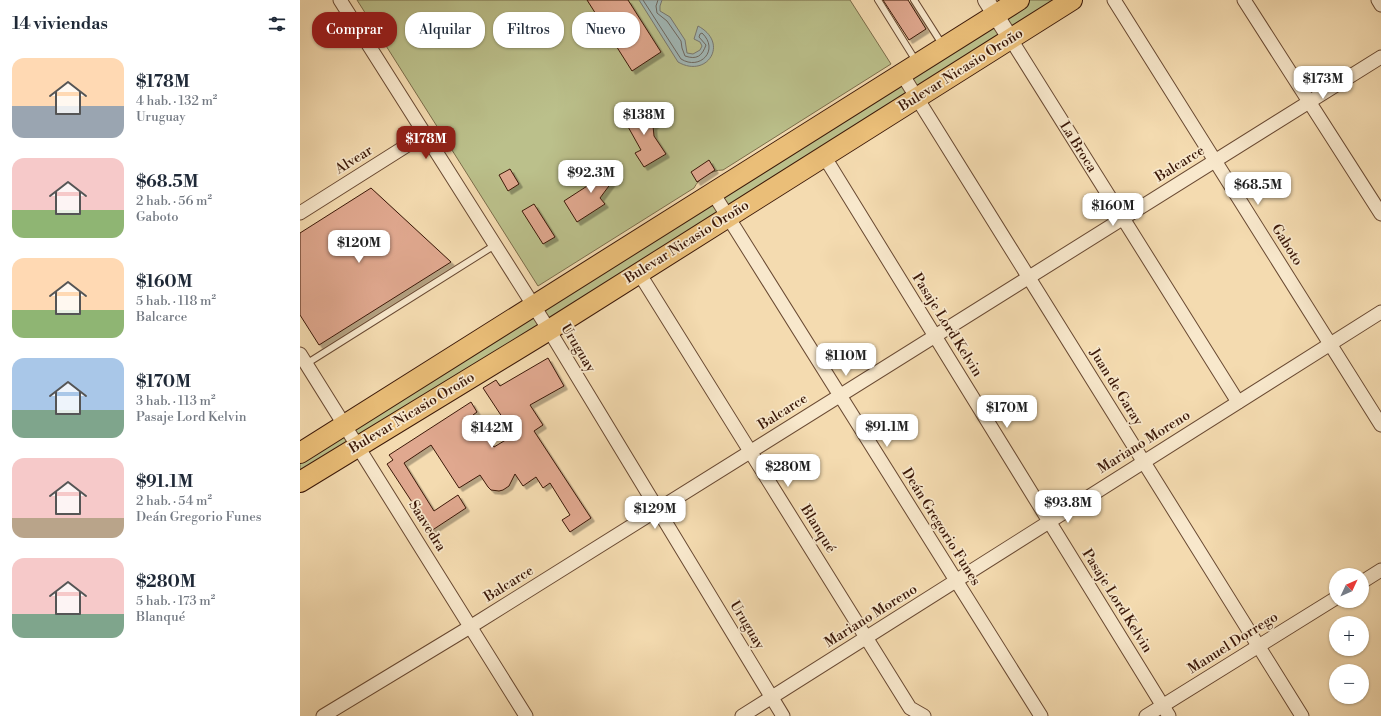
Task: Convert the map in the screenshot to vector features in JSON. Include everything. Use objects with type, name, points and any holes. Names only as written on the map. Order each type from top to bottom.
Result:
[{"type":"main road","name":"Bulevar Nicasio Oroño","points":[[300,453],[944,48],[991,7],[1019,0]]},
{"type":"main road","name":"Bulevar Nicasio Oroño","points":[[300,482],[549,330],[1072,0]]},
{"type":"street","name":"Uruguay","points":[[340,0],[549,330],[783,716]]},
{"type":"street","name":"Gaboto","points":[[1114,0],[1381,425]]},
{"type":"street","points":[[1244,0],[1381,214]]},
{"type":"street","points":[[1378,0],[1381,5]]},
{"type":"street","name":"La Broca","points":[[991,7],[1238,402]]},
{"type":"street","name":"Balcarce","points":[[323,716],[470,627],[1381,57]]},
{"type":"street","name":"Juan de Garay","points":[[910,69],[916,98],[1302,716]]},
{"type":"street","name":"Alvear","points":[[300,213],[425,134]]},
{"type":"street","name":"Pasaje Lord Kelvin","points":[[824,156],[1166,711]]},
{"type":"street","name":"Deán Gregorio Funes","points":[[713,193],[1041,716]]},
{"type":"street","name":"Blanqué","points":[[639,273],[910,708],[924,716]]},
{"type":"street","name":"Mariano Moreno","points":[[742,716],[1381,312]]},
{"type":"street","name":"Saavedra","points":[[303,359],[526,716]]},
{"type":"street","points":[[1369,578],[1381,570]]},
{"type":"street","name":"Manuel Dorrego","points":[[1146,716],[1166,711],[1259,646],[1329,602]]},
{"type":"lane","points":[[878,0],[910,69]]},
{"type":"lane","points":[[914,0],[944,48]]},
{"type":"lane","points":[[303,359],[495,245]]},
{"type":"green space","points":[[357,0],[850,0],[891,64],[723,170],[714,171],[706,175],[696,184],[694,188],[538,286],[387,48],[397,48],[397,12],[365,12]]},
{"type":"green space","points":[[1019,0],[1072,0],[300,482],[300,453]]},
{"type":"water","points":[[639,0],[662,0],[660,11],[670,17],[685,40],[687,53],[693,54],[700,50],[702,46],[700,42],[694,39],[698,26],[708,33],[712,41],[713,49],[711,57],[706,63],[698,66],[688,66],[678,62]]},
{"type":"building","points":[[587,0],[628,0],[636,12],[595,12]]},
{"type":"building","points":[[883,0],[908,0],[926,29],[909,40]]},
{"type":"building","points":[[640,19],[661,52],[632,71],[617,48],[640,48]]},
{"type":"building","points":[[640,106],[645,114],[648,112],[656,124],[653,126],[654,136],[666,154],[644,167],[635,153],[641,150],[622,116]]},
{"type":"building","points":[[709,160],[715,170],[697,182],[691,172]]},
{"type":"building","points":[[600,162],[617,175],[600,198],[605,204],[577,222],[564,201],[598,179],[592,174]]},
{"type":"building","points":[[510,169],[519,184],[508,191],[499,175]]},
{"type":"building","points":[[371,188],[451,262],[319,345],[300,315],[300,233]]},
{"type":"building","points":[[534,204],[555,237],[543,244],[522,211]]},
{"type":"building","points":[[548,358],[564,386],[530,405],[543,425],[534,431],[591,518],[570,532],[562,520],[570,515],[550,483],[543,488],[536,477],[523,486],[515,474],[509,486],[499,491],[491,490],[480,475],[459,488],[431,445],[404,463],[434,511],[458,495],[466,508],[431,531],[387,464],[393,460],[389,455],[471,402],[477,412],[473,415],[494,447],[514,435],[483,388],[496,380],[500,386]]}]
